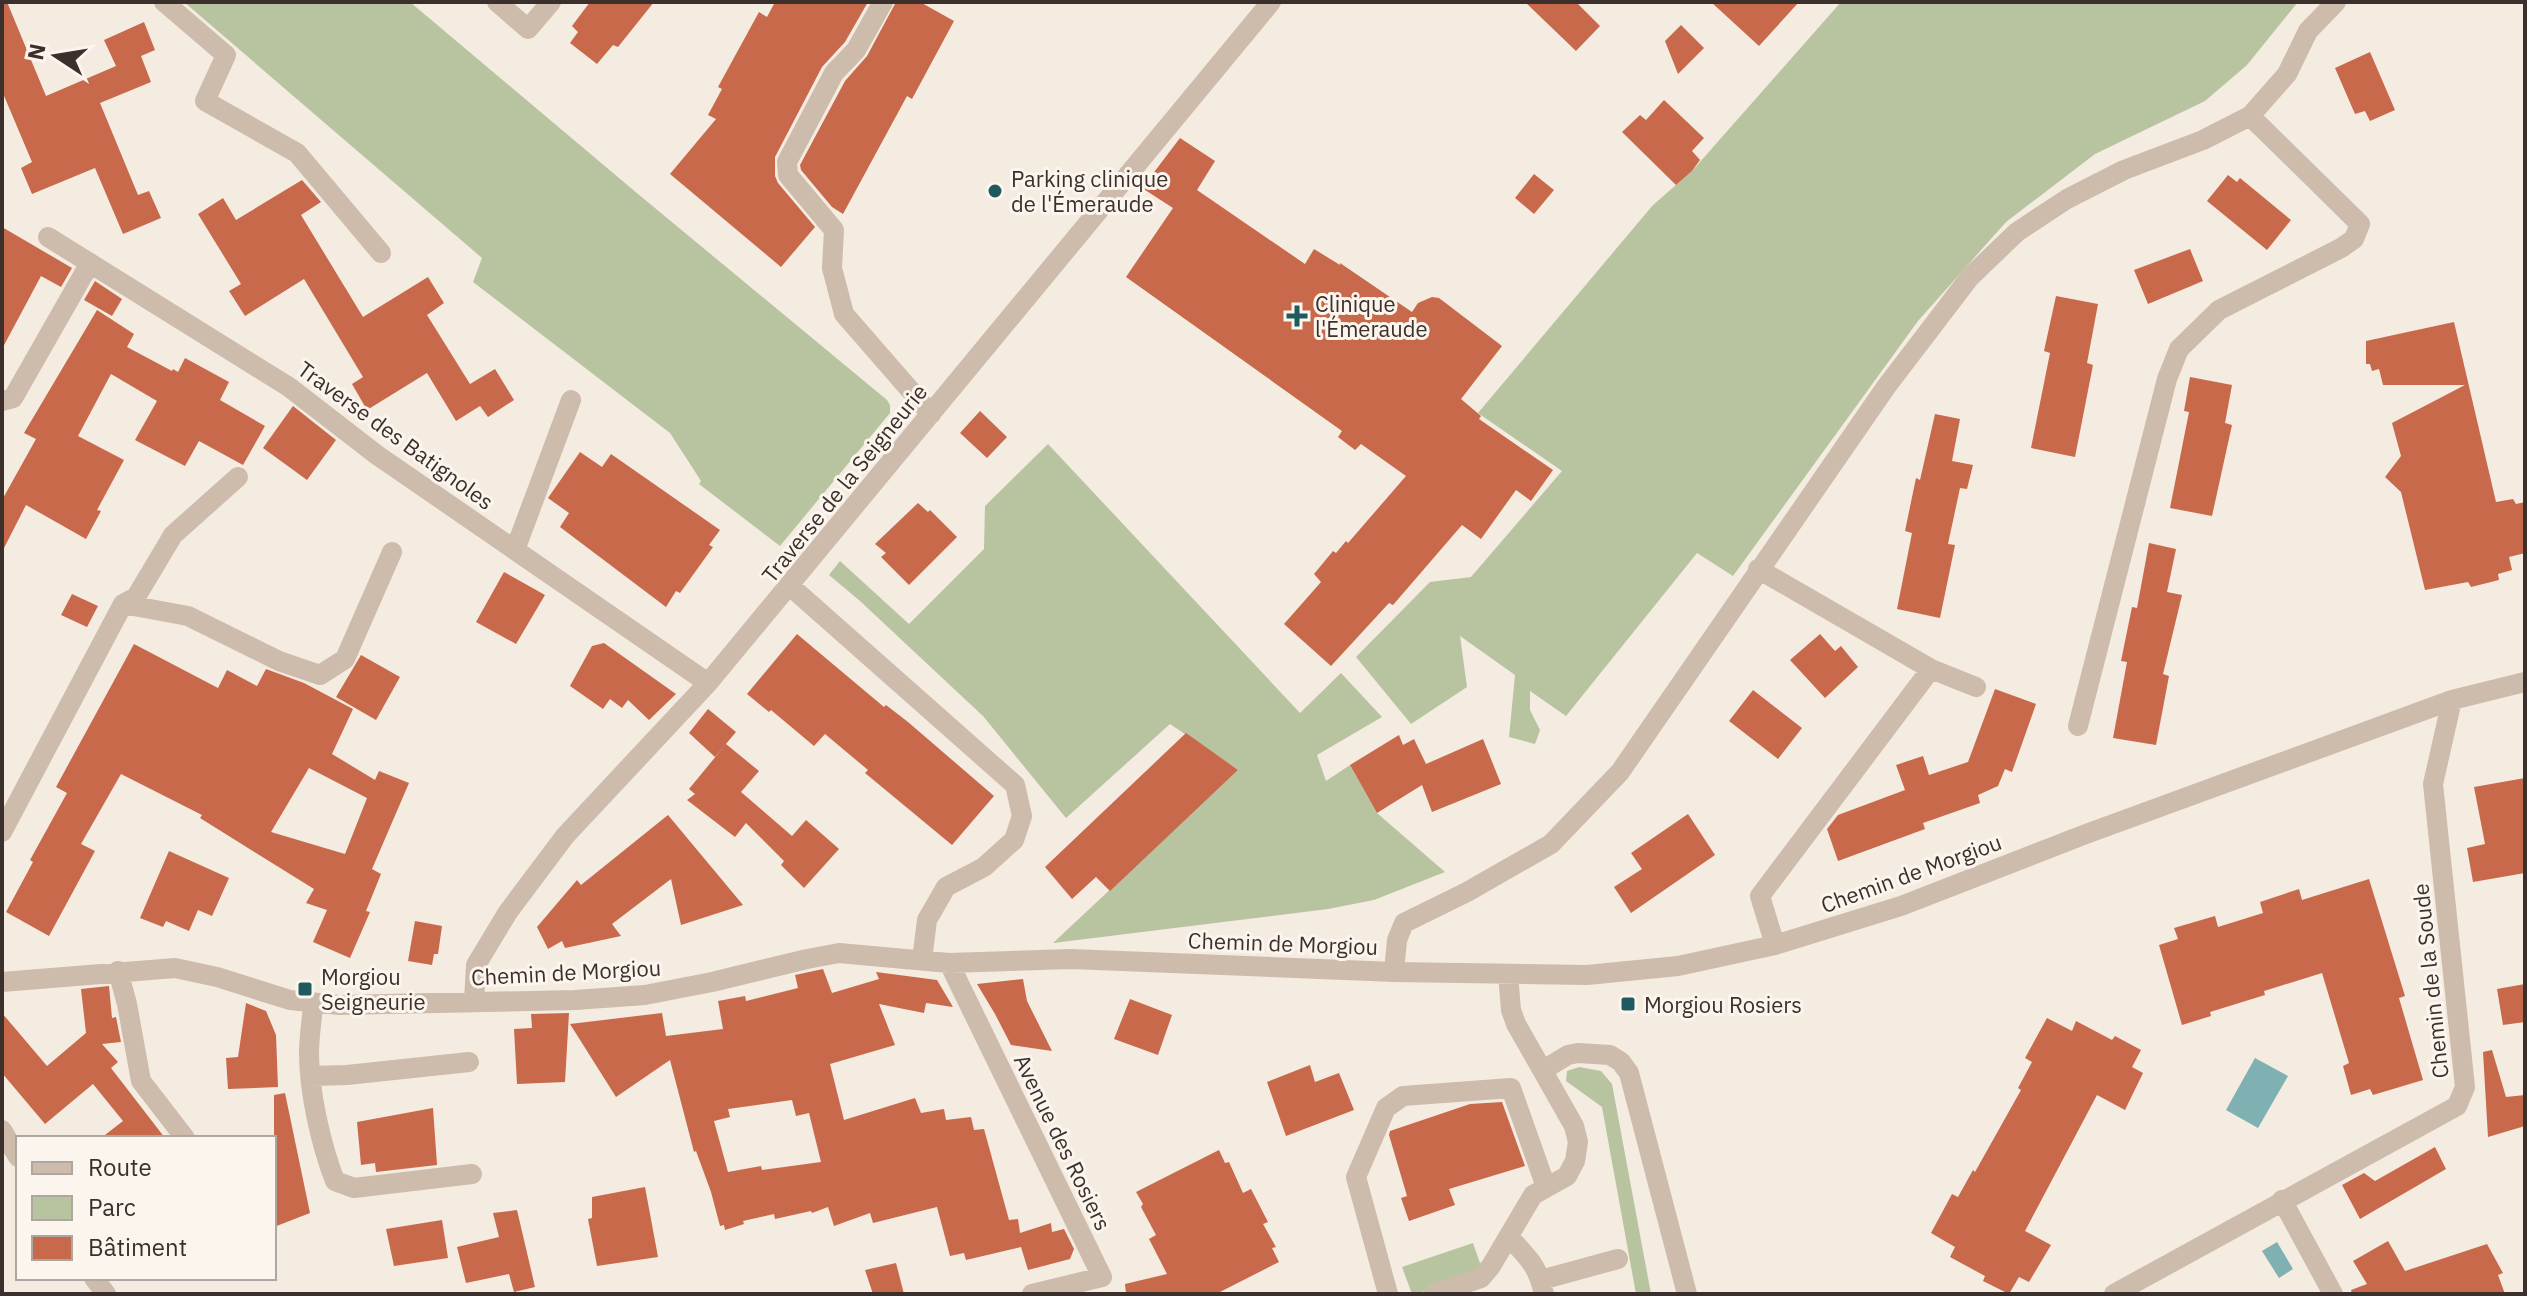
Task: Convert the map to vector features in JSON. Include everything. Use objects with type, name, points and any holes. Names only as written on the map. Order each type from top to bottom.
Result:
[{"type":"street","points":[[164,2],[226,55],[205,101],[297,153],[381,253]]},
{"type":"street","points":[[497,2],[528,29],[551,2]]},
{"type":"street","points":[[883,2],[856,50],[834,73],[787,162],[788,175],[834,230],[832,268],[844,314],[931,414]]},
{"type":"street","points":[[1394,972],[1397,940],[1404,923],[1467,892],[1551,844],[1620,772],[1886,387],[1970,277],[2017,232],[2067,199],[2124,170],[2203,140],[2250,116],[2287,74],[2308,31],[2336,2]]},
{"type":"street","name":"Traverse de la Seigneurie","points":[[474,1001],[476,965],[508,912],[565,836],[708,683],[790,586],[1265,4]]},
{"type":"street","points":[[2078,726],[2167,379],[2179,349],[2219,310],[2341,248],[2354,239],[2360,224],[2250,116]]},
{"type":"street","name":"Traverse des Batignoles","points":[[48,237],[289,387],[377,455],[708,683]]},
{"type":"street","points":[[2,401],[13,398],[90,263]]},
{"type":"street","points":[[515,550],[571,400]]},
{"type":"street","points":[[2,832],[123,604],[136,597],[173,535],[238,477]]},
{"type":"street","points":[[123,604],[188,616],[279,661],[320,675],[345,659],[392,552]]},
{"type":"street","points":[[1758,569],[1931,669],[1976,687]]},
{"type":"street","points":[[790,586],[1015,785],[1022,816],[1014,840],[984,867],[946,887],[927,920],[922,960]]},
{"type":"street","points":[[1775,945],[1760,896],[1931,669]]},
{"type":"street","name":"Chemin de Morgiou","points":[[2,982],[175,968],[313,1004],[575,1000],[645,995],[839,953],[949,963],[1071,959],[1508,974],[1587,975],[1678,966],[1775,945],[1901,906],[2086,834],[2452,700],[2525,682]]},
{"type":"street","name":"Chemin de la Soude","points":[[2114,1294],[2142,1288],[2282,1200],[2457,1106],[2465,1087],[2433,784],[2452,700]]},
{"type":"street","name":"Avenue des Rosiers","points":[[949,963],[1102,1277],[1032,1294]]},
{"type":"street","points":[[118,971],[141,1081],[183,1136]]},
{"type":"street","points":[[1434,1294],[1481,1278],[1533,1195],[1567,1176],[1575,1161],[1578,1142],[1574,1126],[1516,1024],[1511,1010],[1508,974]]},
{"type":"street","points":[[313,1004],[309,1053],[311,1076],[324,1153],[335,1181],[354,1188],[472,1174]]},
{"type":"street","points":[[1543,1070],[1568,1055],[1578,1053],[1610,1055],[1621,1062],[1629,1073],[1687,1294]]},
{"type":"street","points":[[311,1076],[469,1062]]},
{"type":"street","points":[[1388,1294],[1356,1177],[1386,1108],[1393,1101],[1403,1096],[1511,1088],[1546,1187]]},
{"type":"street","points":[[2,1130],[16,1154]]},
{"type":"street","points":[[2282,1200],[2333,1294]]},
{"type":"street","points":[[1509,1237],[1533,1263],[1543,1287],[1618,1259]]},
{"type":"green space","points":[[184,2],[410,2],[887,400],[890,413],[780,546],[699,484],[701,481],[670,433],[473,282],[482,258]]},
{"type":"green space","points":[[1841,2],[2298,2],[2247,65],[2205,101],[2095,154],[2006,222],[1918,321],[1733,576],[1697,553],[1566,716],[1530,691],[1530,710],[1540,730],[1535,744],[1509,737],[1515,675],[1460,636],[1467,687],[1411,724],[1356,657],[1430,582],[1471,577],[1562,471],[1478,413],[1653,205],[1692,171]]},
{"type":"green space","points":[[1048,444],[1300,713],[1341,673],[1382,717],[1317,755],[1326,781],[1350,765],[1377,813],[1445,872],[1374,900],[1328,909],[1053,943],[1238,770],[1170,724],[1066,818],[983,716],[829,575],[840,561],[909,624],[984,549],[985,506]]},
{"type":"green space","points":[[1579,1067],[1601,1071],[1612,1084],[1651,1294],[1636,1294],[1602,1107],[1566,1081],[1567,1071]]},
{"type":"green space","points":[[1473,1243],[1482,1269],[1412,1294],[1402,1267]]},
{"type":"water","points":[[2255,1058],[2288,1076],[2258,1128],[2226,1110]]},
{"type":"water","points":[[2277,1242],[2293,1269],[2279,1278],[2262,1251]]},
{"type":"building","points":[[2,2],[7,2],[46,96],[116,66],[104,40],[144,22],[155,50],[141,56],[151,82],[100,103],[138,195],[149,191],[161,218],[123,234],[95,168],[32,194],[21,168],[32,162],[2,91]]},
{"type":"building","points":[[590,2],[654,2],[618,47],[613,45],[597,64],[570,43],[578,32],[572,26]]},
{"type":"building","points":[[775,2],[868,2],[845,42],[822,67],[775,157],[778,183],[815,227],[781,267],[670,174],[716,119],[708,115],[722,89],[718,87],[759,12],[767,17]]},
{"type":"building","points":[[896,2],[920,2],[954,21],[912,99],[907,96],[843,214],[832,207],[800,165],[845,81],[867,56]]},
{"type":"building","points":[[1525,2],[1576,2],[1600,26],[1576,51]]},
{"type":"building","points":[[1711,2],[1799,2],[1759,46]]},
{"type":"building","points":[[1681,25],[1704,48],[1678,74],[1665,41]]},
{"type":"building","points":[[2370,52],[2395,110],[2370,121],[2365,111],[2355,114],[2335,68]]},
{"type":"building","points":[[1664,100],[1704,138],[1692,151],[1700,160],[1676,185],[1622,132],[1640,115],[1646,120]]},
{"type":"building","points":[[1180,138],[1215,161],[1197,190],[1305,264],[1314,249],[1412,312],[1418,303],[1432,297],[1439,298],[1502,346],[1461,399],[1481,416],[1479,419],[1553,470],[1531,501],[1516,490],[1481,539],[1462,525],[1393,605],[1389,603],[1331,666],[1284,624],[1321,582],[1314,574],[1333,551],[1336,553],[1346,541],[1348,543],[1406,476],[1361,444],[1355,450],[1338,437],[1342,431],[1126,277],[1173,208],[1142,188]]},
{"type":"building","points":[[1534,174],[1554,190],[1534,214],[1515,198]]},
{"type":"building","points":[[2228,175],[2237,182],[2240,178],[2291,220],[2267,250],[2207,201]]},
{"type":"building","points":[[302,180],[321,202],[301,215],[363,317],[428,277],[444,303],[427,315],[470,384],[495,369],[514,400],[488,417],[480,406],[456,421],[427,373],[367,410],[352,384],[363,377],[304,279],[245,316],[229,291],[241,284],[198,214],[223,198],[236,220]]},
{"type":"building","points":[[2,227],[72,268],[61,287],[41,276],[2,349]]},
{"type":"building","points":[[2190,249],[2203,281],[2148,304],[2134,270]]},
{"type":"building","points":[[95,281],[122,299],[112,316],[84,300]]},
{"type":"building","points":[[2056,296],[2098,304],[2087,363],[2093,365],[2075,457],[2031,448],[2050,353],[2044,351]]},
{"type":"building","points":[[97,310],[134,334],[127,347],[172,371],[178,372],[185,358],[229,382],[220,400],[265,426],[243,465],[199,441],[185,466],[135,440],[157,401],[111,374],[78,436],[124,460],[97,510],[101,511],[86,539],[26,505],[2,552],[2,500],[36,439],[24,433]]},
{"type":"building","points":[[2454,322],[2496,502],[2513,499],[2516,504],[2525,502],[2525,553],[2509,557],[2512,570],[2498,574],[2499,580],[2471,587],[2468,582],[2425,590],[2401,492],[2385,477],[2401,456],[2392,423],[2465,385],[2383,385],[2379,369],[2372,371],[2370,364],[2366,364],[2366,341]]},
{"type":"building","points":[[2190,377],[2232,385],[2225,423],[2232,425],[2212,516],[2170,508],[2189,412],[2184,411]]},
{"type":"building","points":[[293,406],[336,440],[307,480],[263,448]]},
{"type":"building","points":[[980,411],[1007,437],[987,458],[960,433]]},
{"type":"building","points":[[1935,414],[1960,419],[1952,461],[1973,465],[1967,489],[1960,488],[1948,544],[1955,545],[1940,618],[1897,609],[1912,533],[1905,531],[1916,478],[1920,480]]},
{"type":"building","points":[[580,452],[602,467],[611,454],[720,530],[709,545],[713,547],[666,607],[560,527],[569,513],[548,498]]},
{"type":"building","points":[[918,503],[928,512],[930,510],[957,537],[909,585],[881,557],[886,553],[875,544]]},
{"type":"building","points":[[2149,543],[2176,549],[2167,592],[2182,595],[2163,674],[2169,676],[2156,745],[2113,738],[2127,662],[2121,661],[2132,607],[2137,608]]},
{"type":"building","points":[[504,572],[545,595],[516,644],[476,622]]},
{"type":"building","points":[[72,594],[98,606],[87,627],[61,615]]},
{"type":"building","points":[[797,634],[884,707],[886,705],[908,722],[994,796],[952,845],[865,773],[868,770],[825,734],[814,746],[747,694]]},
{"type":"building","points":[[1820,634],[1835,651],[1841,646],[1858,667],[1825,698],[1790,660]]},
{"type":"building","points":[[604,643],[676,694],[649,720],[628,700],[622,708],[610,699],[603,709],[570,686],[592,646]]},
{"type":"building","points":[[134,644],[218,688],[227,670],[257,686],[266,669],[304,683],[353,709],[332,754],[375,780],[379,771],[409,783],[372,869],[381,874],[366,911],[370,912],[350,958],[313,942],[327,910],[306,903],[314,889],[200,818],[202,815],[121,774],[81,844],[95,851],[49,936],[6,912],[67,793],[56,787]],"holes":[[[309,768],[367,798],[345,854],[271,832]]]},
{"type":"building","points":[[361,655],[400,677],[376,720],[336,697]]},
{"type":"building","points":[[1995,689],[2036,704],[2012,772],[2005,769],[1998,786],[1978,795],[1980,803],[1923,823],[1925,829],[1838,861],[1827,829],[1838,815],[1905,790],[1896,765],[1923,756],[1929,775],[1968,762]]},
{"type":"building","points":[[1753,690],[1802,728],[1778,759],[1729,721]]},
{"type":"building","points":[[708,709],[736,732],[715,757],[689,733]]},
{"type":"building","points":[[1186,733],[1238,770],[1110,891],[1096,877],[1072,899],[1045,867]]},
{"type":"building","points":[[1399,735],[1403,745],[1414,739],[1426,764],[1483,739],[1501,784],[1432,812],[1422,785],[1377,813],[1350,765]]},
{"type":"building","points":[[726,744],[759,771],[741,792],[792,836],[806,820],[839,849],[804,888],[781,865],[784,861],[746,823],[735,837],[687,800],[695,794],[689,789]]},
{"type":"building","points":[[2525,778],[2525,873],[2473,882],[2467,848],[2485,844],[2474,787]]},
{"type":"building","points":[[1688,814],[1715,855],[1631,913],[1614,887],[1642,869],[1631,853]]},
{"type":"building","points":[[668,815],[743,905],[681,925],[671,879],[612,924],[621,936],[565,948],[562,941],[548,949],[537,927],[577,880],[581,885]]},
{"type":"building","points":[[169,851],[229,878],[212,916],[198,910],[189,931],[166,921],[163,927],[140,918]]},
{"type":"building","points":[[2369,879],[2405,996],[2399,998],[2423,1080],[2373,1095],[2370,1089],[2351,1095],[2343,1066],[2349,1063],[2322,973],[2264,991],[2265,995],[2210,1012],[2211,1016],[2182,1025],[2159,945],[2178,939],[2174,928],[2215,916],[2218,927],[2263,913],[2260,902],[2299,889],[2302,900]]},
{"type":"building","points":[[415,921],[442,926],[438,954],[434,954],[432,965],[408,961]]},
{"type":"building","points":[[823,969],[832,993],[879,979],[876,972],[937,980],[953,1007],[926,1003],[924,1013],[879,1004],[895,1045],[830,1064],[844,1120],[915,1098],[921,1113],[944,1109],[946,1120],[971,1117],[974,1130],[984,1129],[1009,1220],[1018,1219],[1020,1233],[1051,1223],[1052,1232],[1064,1229],[1074,1249],[1070,1259],[1028,1270],[1021,1247],[966,1260],[964,1253],[950,1256],[937,1207],[873,1223],[870,1213],[834,1226],[828,1207],[775,1219],[774,1214],[743,1221],[744,1224],[725,1230],[724,1225],[720,1226],[711,1192],[694,1152],[670,1060],[616,1097],[570,1024],[662,1013],[666,1036],[723,1029],[718,1001],[745,996],[746,1001],[798,988],[795,975]],"holes":[[[792,1100],[796,1116],[809,1113],[821,1162],[762,1170],[761,1166],[728,1172],[714,1121],[730,1117],[728,1109]]]},
{"type":"building","points":[[1023,979],[1027,1001],[1052,1051],[1011,1045],[977,984]]},
{"type":"building","points":[[2525,984],[2525,1022],[2503,1025],[2497,989]]},
{"type":"building","points":[[109,986],[112,1018],[116,1017],[121,1042],[102,1044],[118,1062],[111,1068],[163,1136],[104,1136],[123,1121],[93,1084],[45,1124],[2,1073],[2,1013],[47,1066],[86,1033],[81,989]]},
{"type":"building","points":[[1130,999],[1172,1015],[1158,1055],[1114,1039]]},
{"type":"building","points":[[246,1003],[266,1011],[276,1035],[278,1087],[228,1089],[226,1058],[238,1057]]},
{"type":"building","points":[[569,1013],[565,1082],[517,1084],[514,1029],[532,1028],[531,1014]]},
{"type":"building","points":[[2047,1018],[2072,1031],[2076,1021],[2112,1040],[2115,1036],[2141,1050],[2132,1067],[2143,1073],[2125,1110],[2097,1095],[2025,1231],[2051,1245],[2029,1282],[2019,1277],[2009,1294],[1983,1281],[1985,1276],[1950,1257],[1955,1247],[1931,1233],[1952,1194],[1958,1197],[1973,1170],[1975,1172],[2021,1090],[2018,1088],[2032,1062],[2025,1058]]},
{"type":"building","points":[[2492,1050],[2506,1097],[2525,1095],[2525,1126],[2488,1137],[2483,1052]]},
{"type":"building","points":[[1310,1065],[1315,1082],[1339,1073],[1354,1110],[1286,1136],[1267,1082]]},
{"type":"building","points":[[285,1093],[310,1213],[276,1226],[276,1136],[274,1095]]},
{"type":"building","points":[[1502,1102],[1525,1166],[1449,1189],[1455,1205],[1409,1221],[1401,1198],[1407,1196],[1390,1131],[1470,1104]]},
{"type":"building","points":[[433,1108],[437,1165],[376,1172],[375,1163],[361,1165],[357,1122]]},
{"type":"building","points":[[2435,1147],[2446,1169],[2360,1219],[2342,1185],[2364,1173],[2375,1181]]},
{"type":"building","points":[[1219,1150],[1225,1163],[1229,1162],[1243,1193],[1251,1189],[1268,1222],[1263,1224],[1276,1247],[1272,1248],[1279,1262],[1216,1294],[1126,1294],[1125,1284],[1167,1274],[1149,1239],[1156,1235],[1136,1192]]},
{"type":"building","points":[[645,1187],[658,1257],[597,1266],[588,1219],[592,1218],[592,1197]]},
{"type":"building","points":[[517,1210],[535,1287],[514,1292],[509,1274],[466,1283],[457,1247],[499,1237],[493,1213]]},
{"type":"building","points":[[442,1220],[448,1258],[394,1266],[386,1229]]},
{"type":"building","points":[[2388,1241],[2405,1271],[2487,1244],[2503,1273],[2498,1275],[2505,1294],[2352,1294],[2351,1290],[2367,1284],[2353,1261]]},
{"type":"building","points":[[896,1263],[904,1294],[873,1294],[865,1270]]},
{"type":"place","name":"Parking clinique de l'Émeraude","points":[[995,191]]},
{"type":"place","name":"Clinique l'Émeraude","points":[[1297,316]]},
{"type":"place","name":"Morgiou Seigneurie","points":[[305,989]]},
{"type":"place","name":"Morgiou Rosiers","points":[[1628,1004]]}]
